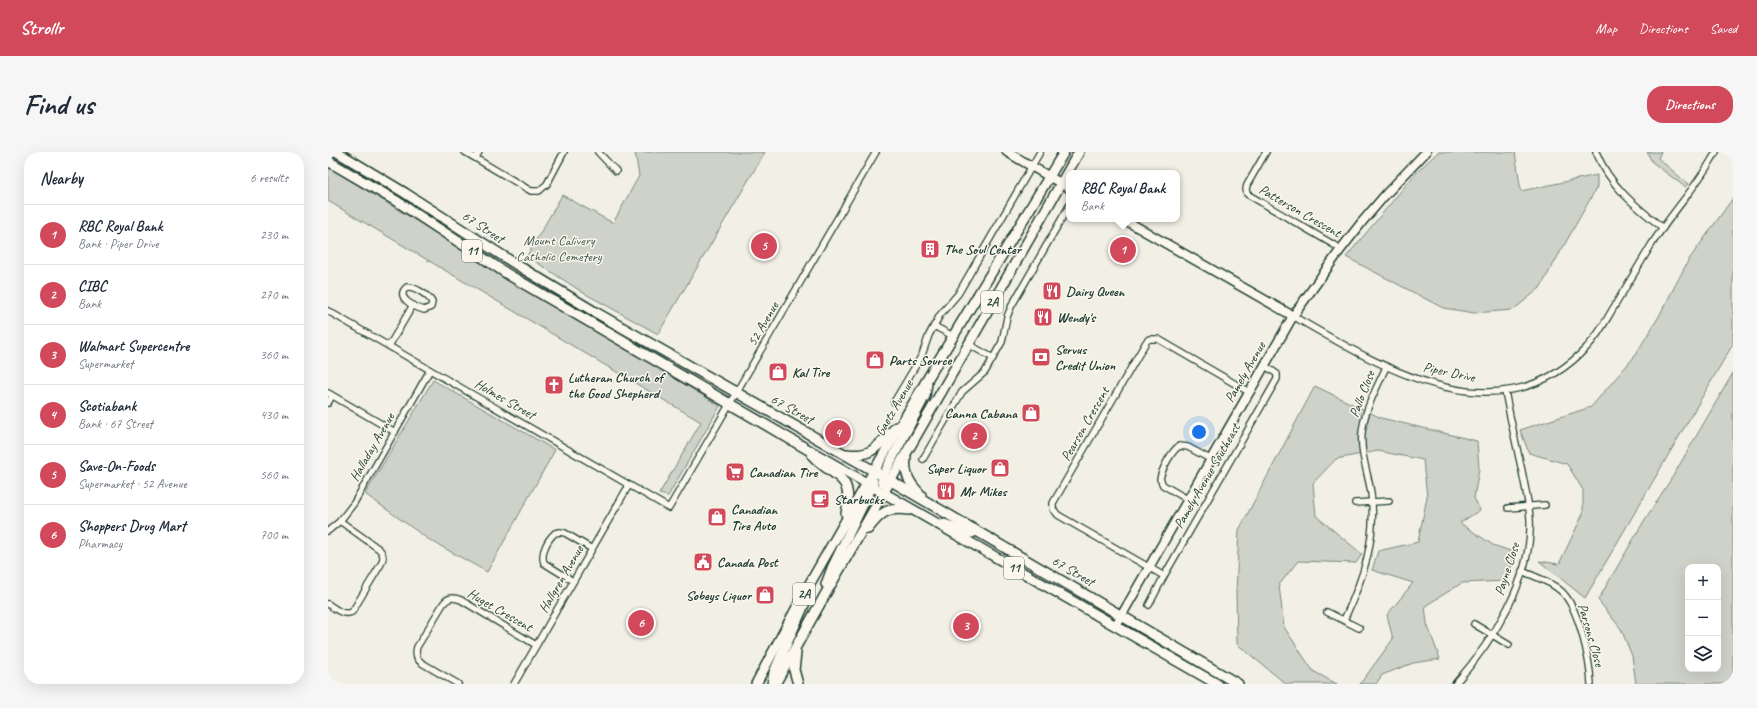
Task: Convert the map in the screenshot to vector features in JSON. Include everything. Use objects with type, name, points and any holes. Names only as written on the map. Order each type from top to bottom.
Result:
[{"type":"main road","name":"67 Street","points":[[337,152],[405,193],[542,281],[976,530],[1238,684]]},
{"type":"main road","name":"Gaetz Avenue","points":[[874,471],[953,336],[1064,152]]},
{"type":"main road","name":"2A","points":[[1071,170],[1079,152]]},
{"type":"main road","name":"67 Street","points":[[328,161],[398,202],[509,275],[869,485],[1116,625],[1216,684]]},
{"type":"main road","name":"2A","points":[[886,478],[906,453],[968,344],[1065,185]]},
{"type":"main road","points":[[883,493],[882,485],[925,396],[928,378]]},
{"type":"main road","points":[[841,452],[858,455],[870,452],[906,416]]},
{"type":"main road","points":[[807,449],[821,466],[840,478],[847,488],[848,498],[844,522]]},
{"type":"main road","points":[[906,453],[905,469],[909,481],[931,504]]},
{"type":"main road","points":[[819,604],[832,568],[874,471]]},
{"type":"main road","name":"2A","points":[[756,684],[844,522],[869,485]]},
{"type":"main road","name":"2A","points":[[775,684],[883,493]]},
{"type":"main road","points":[[852,548],[875,519],[886,511],[896,508],[913,510]]},
{"type":"main road","points":[[933,521],[950,525],[969,533],[976,530]]},
{"type":"main road","points":[[971,543],[975,541],[983,542],[1017,561],[1036,566]]},
{"type":"main road","points":[[772,684],[774,672],[805,603],[805,592]]},
{"type":"main road","points":[[798,644],[794,670],[798,684]]},
{"type":"street","points":[[466,152],[531,191],[539,191],[547,184],[564,152]]},
{"type":"street","points":[[476,158],[479,152]]},
{"type":"street","points":[[598,152],[616,170]]},
{"type":"street","name":"52 Avenue","points":[[669,508],[876,152]]},
{"type":"street","points":[[1007,152],[1065,185]]},
{"type":"street","points":[[894,402],[922,354],[929,335],[940,315],[958,294],[1040,152]]},
{"type":"street","name":"Patterson Crescent","points":[[1266,152],[1247,185],[1247,194],[1251,198],[1341,249]]},
{"type":"street","name":"Pamely Avenue","points":[[1116,625],[1293,316],[1341,249],[1386,194],[1426,152]]},
{"type":"street","points":[[1596,152],[1603,168],[1622,193],[1636,208],[1663,228]]},
{"type":"street","name":"Piper Drive","points":[[1128,222],[1353,351],[1386,367],[1446,388],[1473,392],[1505,391],[1528,386],[1549,377],[1569,364],[1589,346],[1663,228],[1698,181],[1716,152]]},
{"type":"street","points":[[923,459],[962,392],[982,375],[993,358],[1002,342],[1006,318],[1011,307],[1066,211]]},
{"type":"street","points":[[407,287],[411,287],[428,297],[432,302],[431,307],[426,310],[420,309],[413,305],[403,298],[402,291],[407,287]]},
{"type":"street","points":[[389,346],[413,305]]},
{"type":"street","name":"Holmes Street","points":[[328,310],[669,508]]},
{"type":"street","points":[[934,326],[953,336]]},
{"type":"street","name":"Pearson Crescent","points":[[1164,576],[1056,514],[1053,509],[1053,503],[1149,339],[1158,339],[1249,392]]},
{"type":"street","points":[[968,344],[993,358]]},
{"type":"street","name":"Pamely Avenue Southeast","points":[[1149,605],[1164,576],[1277,379],[1277,374],[1264,365]]},
{"type":"street","name":"Pallo Close","points":[[1344,620],[1360,585],[1366,565],[1371,536],[1372,502],[1362,449],[1362,432],[1366,413],[1386,367]]},
{"type":"street","name":"Halladay Avenue","points":[[328,531],[340,521],[354,502],[430,370]]},
{"type":"street","name":"Payne Close","points":[[1455,684],[1492,635],[1511,600],[1522,571],[1530,536],[1529,506],[1505,391]]},
{"type":"street","points":[[328,403],[330,395],[395,432]]},
{"type":"street","points":[[1187,499],[1163,485],[1160,478],[1161,474],[1175,450],[1182,446],[1188,447],[1210,459]]},
{"type":"street","name":"Hallgren Avenue","points":[[514,684],[629,485]]},
{"type":"street","points":[[1355,503],[1389,501]]},
{"type":"street","points":[[1508,508],[1545,505]]},
{"type":"street","points":[[328,604],[343,613],[348,614],[352,612],[383,559],[383,553],[379,549],[340,521]]},
{"type":"street","points":[[573,581],[544,563],[542,554],[551,538],[556,533],[563,532],[592,549]]},
{"type":"street","name":"Parsons Close","points":[[1522,571],[1557,587],[1569,601],[1575,614],[1584,645],[1590,668],[1591,684]]},
{"type":"street","name":"Huget Crescent","points":[[458,684],[422,663],[418,659],[416,653],[417,647],[443,604],[448,599],[455,598],[461,600],[536,645]]},
{"type":"street","points":[[1327,612],[1360,628]]},
{"type":"street","points":[[1474,624],[1509,645]]},
{"type":"green space","name":"Mount Calivery Catholic Cemetery","points":[[635,152],[765,152],[658,334],[582,292],[527,256],[562,195],[613,223],[639,176]]},
{"type":"green space","points":[[1438,152],[1515,152],[1521,191],[1597,175],[1597,187],[1540,288],[1513,310],[1474,313],[1443,308],[1346,257],[1416,173]]},
{"type":"green space","points":[[1647,152],[1661,152],[1658,158],[1688,184],[1685,187],[1652,162]]},
{"type":"green space","points":[[328,167],[720,406],[668,496],[659,494],[701,422],[328,201]]},
{"type":"green space","points":[[1733,198],[1733,344],[1585,598],[1539,561],[1559,564],[1583,514],[1583,490],[1567,464],[1529,453],[1520,430],[1591,407],[1634,357],[1658,318],[1688,261]]},
{"type":"green space","points":[[1733,373],[1733,684],[1636,684],[1632,656],[1621,629],[1598,600],[1644,521],[1673,476]]},
{"type":"green space","points":[[433,380],[555,450],[487,572],[428,539],[365,494]]},
{"type":"green space","points":[[1315,386],[1381,418],[1477,441],[1479,469],[1474,498],[1480,510],[1460,523],[1493,545],[1516,553],[1506,581],[1462,583],[1425,606],[1427,624],[1440,659],[1413,663],[1382,675],[1376,684],[1360,684],[1393,639],[1387,615],[1413,583],[1372,570],[1378,551],[1418,542],[1427,497],[1423,460],[1378,451],[1336,459],[1313,483],[1316,516],[1362,554],[1356,563],[1298,561],[1279,585],[1284,627],[1313,671],[1337,684],[1286,684],[1237,644],[1236,592],[1239,530]]},
{"type":"place","name":"Save-On-Foods","points":[[764,246]]},
{"type":"place","name":"The Soul Center","points":[[930,249]]},
{"type":"place","name":"RBC Royal Bank","points":[[1123,250]]},
{"type":"place","name":"Dairy Queen","points":[[1052,291]]},
{"type":"place","name":"Wendy's","points":[[1043,317]]},
{"type":"place","name":"Servus Credit Union","points":[[1041,357]]},
{"type":"place","name":"Parts Source","points":[[875,360]]},
{"type":"place","name":"Kal Tire","points":[[778,372]]},
{"type":"place","name":"Lutheran Church of the Good Shepherd","points":[[554,385]]},
{"type":"place","name":"Canna Cabana","points":[[1031,413]]},
{"type":"place","name":"Scotiabank","points":[[838,433]]},
{"type":"place","name":"CIBC","points":[[974,436]]},
{"type":"place","name":"Super Liquor","points":[[1000,468]]},
{"type":"place","name":"Canadian Tire","points":[[735,472]]},
{"type":"place","name":"Mr Mikes","points":[[946,491]]},
{"type":"place","name":"Starbucks","points":[[820,499]]},
{"type":"place","name":"Canadian Tire Auto","points":[[717,517]]},
{"type":"place","name":"Canada Post","points":[[703,562]]},
{"type":"place","name":"Sobeys Liquor","points":[[765,595]]},
{"type":"place","name":"Shoppers Drug Mart","points":[[641,623]]},
{"type":"place","name":"Walmart Supercentre","points":[[966,626]]}]
